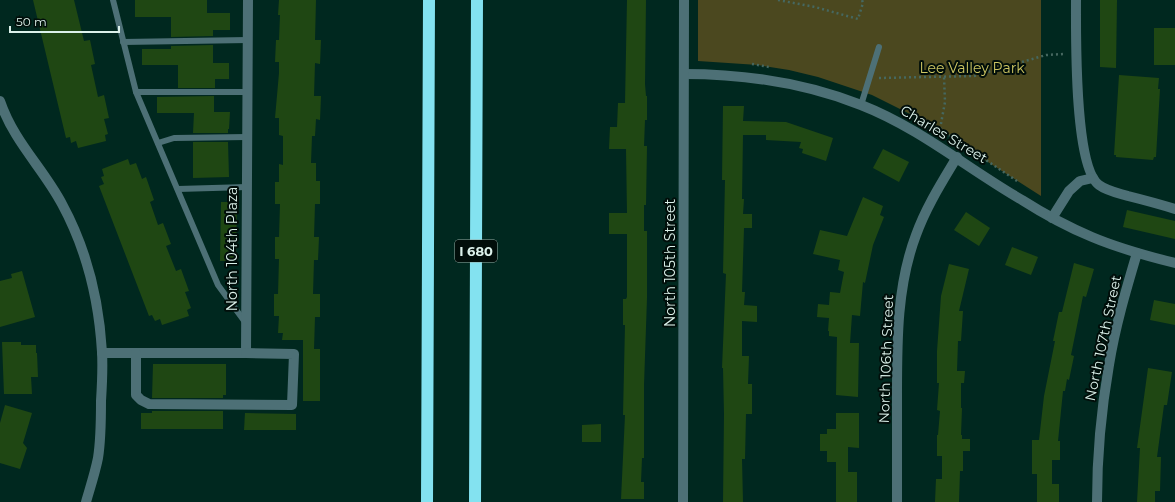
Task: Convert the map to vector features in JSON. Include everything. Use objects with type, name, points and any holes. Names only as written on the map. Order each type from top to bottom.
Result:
[{"type":"highway","points":[[426,0],[428,36]]},
{"type":"highway","points":[[427,502],[429,0]]},
{"type":"highway","name":"I 680","points":[[475,502],[477,0]]},
{"type":"street","name":"North 104th Plaza","points":[[246,353],[248,0]]},
{"type":"street","name":"North 105th Street","points":[[683,502],[684,0]]},
{"type":"street","points":[[1076,0],[1076,54],[1083,143],[1089,170],[1093,178],[1100,186],[1175,209]]},
{"type":"street","name":"Charles Street","points":[[684,74],[732,76],[776,82],[814,90],[861,105],[900,122],[957,157],[1020,200],[1052,218],[1091,237],[1137,253],[1175,263]]},
{"type":"street","points":[[0,101],[8,121],[18,139],[55,192],[79,240],[92,282],[102,353],[100,444],[94,474],[86,502]]},
{"type":"street","name":"North 106th Street","points":[[897,502],[897,369],[899,311],[905,271],[916,235],[932,199],[957,157]]},
{"type":"street","points":[[1052,218],[1069,191],[1080,181],[1093,178]]},
{"type":"street","name":"North 107th Street","points":[[1097,502],[1097,468],[1101,418],[1109,364],[1119,316],[1137,253]]},
{"type":"street","points":[[102,353],[136,353],[246,353],[294,354],[292,405],[149,404],[141,400],[136,395],[136,353]]},
{"type":"lane","points":[[113,0],[136,92],[218,285],[246,324]]},
{"type":"lane","points":[[123,42],[248,40]]},
{"type":"lane","points":[[861,105],[879,47]]},
{"type":"lane","points":[[136,92],[247,92]]},
{"type":"lane","points":[[158,143],[174,138],[247,137]]},
{"type":"lane","points":[[178,189],[247,187]]},
{"type":"path","points":[[778,0],[815,7],[858,19],[862,0]]},
{"type":"path","points":[[877,78],[974,76],[1046,55],[1076,54]]},
{"type":"path","points":[[944,76],[945,102],[940,129],[1019,182]]},
{"type":"green space","name":"Lee Valley Park","points":[[698,0],[1041,0],[1041,196],[977,155],[940,129],[872,95],[818,77],[789,70],[758,65],[698,61]]},
{"type":"building","points":[[33,0],[74,0],[84,41],[90,40],[95,64],[91,65],[98,97],[104,95],[109,118],[104,119],[108,134],[105,135],[106,141],[78,148],[76,141],[71,143],[70,137],[66,138]]},
{"type":"building","points":[[135,0],[207,0],[207,13],[230,13],[230,30],[213,30],[213,36],[171,37],[171,17],[135,17]]},
{"type":"building","points":[[279,0],[316,0],[315,40],[321,40],[320,64],[315,63],[314,96],[321,96],[320,120],[316,119],[315,136],[312,136],[311,163],[316,163],[316,181],[320,181],[320,204],[315,204],[314,237],[319,237],[318,260],[314,260],[313,294],[320,294],[320,317],[315,317],[314,349],[320,349],[320,401],[303,401],[303,340],[282,340],[283,333],[278,333],[279,316],[274,316],[274,294],[278,294],[279,259],[275,259],[275,237],[279,237],[280,204],[275,204],[275,182],[279,182],[279,164],[283,165],[283,136],[279,135],[279,118],[275,118],[279,73],[279,62],[275,62],[276,40],[279,40]]},
{"type":"building","points":[[627,0],[646,0],[645,84],[647,96],[647,120],[645,120],[644,146],[647,146],[644,231],[647,231],[647,298],[644,385],[644,458],[642,458],[641,482],[644,482],[644,499],[621,499],[625,415],[623,415],[625,325],[623,325],[623,299],[626,299],[627,297],[627,234],[609,234],[609,213],[627,213],[626,149],[609,149],[610,127],[617,127],[618,103],[625,103]]},
{"type":"building","points":[[1100,0],[1117,0],[1116,68],[1100,67]]},
{"type":"building","points":[[1154,28],[1175,28],[1175,65],[1154,65]]},
{"type":"building","points":[[213,45],[213,63],[229,63],[229,79],[215,79],[215,88],[178,88],[178,65],[142,65],[142,49],[171,49],[171,46]]},
{"type":"building","points":[[1119,75],[1159,78],[1158,89],[1160,89],[1156,157],[1154,157],[1153,160],[1116,157],[1116,155],[1114,155]]},
{"type":"building","points":[[214,96],[214,112],[230,112],[228,133],[193,133],[194,113],[157,113],[157,97]]},
{"type":"building","points":[[723,106],[744,106],[743,121],[786,122],[833,138],[826,161],[802,153],[803,149],[799,148],[801,142],[766,140],[766,135],[743,135],[743,214],[752,214],[752,228],[744,228],[742,292],[745,292],[744,305],[757,306],[757,322],[742,321],[742,356],[749,356],[748,384],[752,384],[752,414],[746,414],[745,459],[742,459],[743,502],[723,502],[724,414],[722,368],[726,274],[723,273],[725,180],[722,180]]},
{"type":"building","points":[[193,142],[228,142],[229,177],[193,178]]},
{"type":"building","points":[[883,149],[909,162],[899,182],[873,168]]},
{"type":"building","points":[[128,159],[130,165],[136,163],[142,179],[146,177],[154,200],[150,202],[158,225],[163,223],[171,244],[166,246],[176,271],[181,269],[189,291],[185,292],[191,308],[187,310],[189,316],[162,325],[160,319],[155,321],[152,315],[149,316],[99,186],[104,184],[101,177],[104,176],[102,169]]},
{"type":"building","points":[[863,197],[883,206],[880,215],[884,217],[873,245],[865,283],[863,282],[860,316],[852,315],[850,343],[859,343],[858,397],[836,395],[837,337],[829,336],[829,318],[817,317],[818,304],[829,305],[830,292],[840,293],[844,272],[838,270],[840,260],[813,254],[820,230],[847,236]]},
{"type":"building","points":[[221,202],[237,202],[236,261],[220,261]]},
{"type":"building","points":[[1127,210],[1175,221],[1175,239],[1123,227]]},
{"type":"building","points":[[966,212],[990,228],[979,246],[954,230]]},
{"type":"building","points":[[1012,247],[1038,257],[1031,275],[1005,265]]},
{"type":"building","points":[[1074,263],[1094,269],[1086,297],[1083,296],[1071,355],[1074,356],[1069,380],[1067,379],[1065,391],[1063,391],[1058,441],[1060,441],[1060,460],[1052,460],[1052,484],[1059,484],[1059,502],[1037,502],[1037,474],[1032,474],[1032,440],[1039,440],[1044,396],[1055,341],[1053,341],[1059,312],[1062,312]]},
{"type":"building","points":[[949,264],[969,269],[959,311],[963,311],[961,341],[958,341],[957,371],[965,371],[964,383],[961,383],[961,435],[962,439],[970,439],[970,451],[963,451],[963,471],[960,471],[959,502],[935,502],[936,479],[942,479],[942,456],[937,456],[937,435],[940,411],[937,410],[939,383],[937,383],[937,351],[941,296]]},
{"type":"building","points":[[22,271],[35,317],[0,327],[0,281],[12,278],[11,274]]},
{"type":"building","points":[[1154,300],[1175,304],[1175,325],[1150,320]]},
{"type":"building","points":[[2,342],[21,342],[21,345],[36,345],[38,377],[31,377],[32,394],[4,394]]},
{"type":"building","points":[[153,364],[226,364],[226,395],[223,395],[223,398],[152,398]]},
{"type":"building","points":[[1148,368],[1172,372],[1167,405],[1164,405],[1157,457],[1161,457],[1160,491],[1155,491],[1155,502],[1137,502],[1140,448],[1137,448]]},
{"type":"building","points":[[5,405],[32,413],[23,443],[27,448],[20,469],[0,463],[0,423]]},
{"type":"building","points":[[152,411],[223,411],[223,429],[141,429],[141,413],[152,413]]},
{"type":"building","points":[[245,413],[296,414],[296,430],[244,430]]},
{"type":"building","points":[[836,413],[859,413],[859,448],[848,447],[848,472],[857,472],[857,502],[836,502],[836,462],[827,462],[827,451],[820,451],[820,434],[827,434],[827,429],[836,429]]},
{"type":"building","points":[[601,424],[601,442],[582,442],[582,425]]}]
